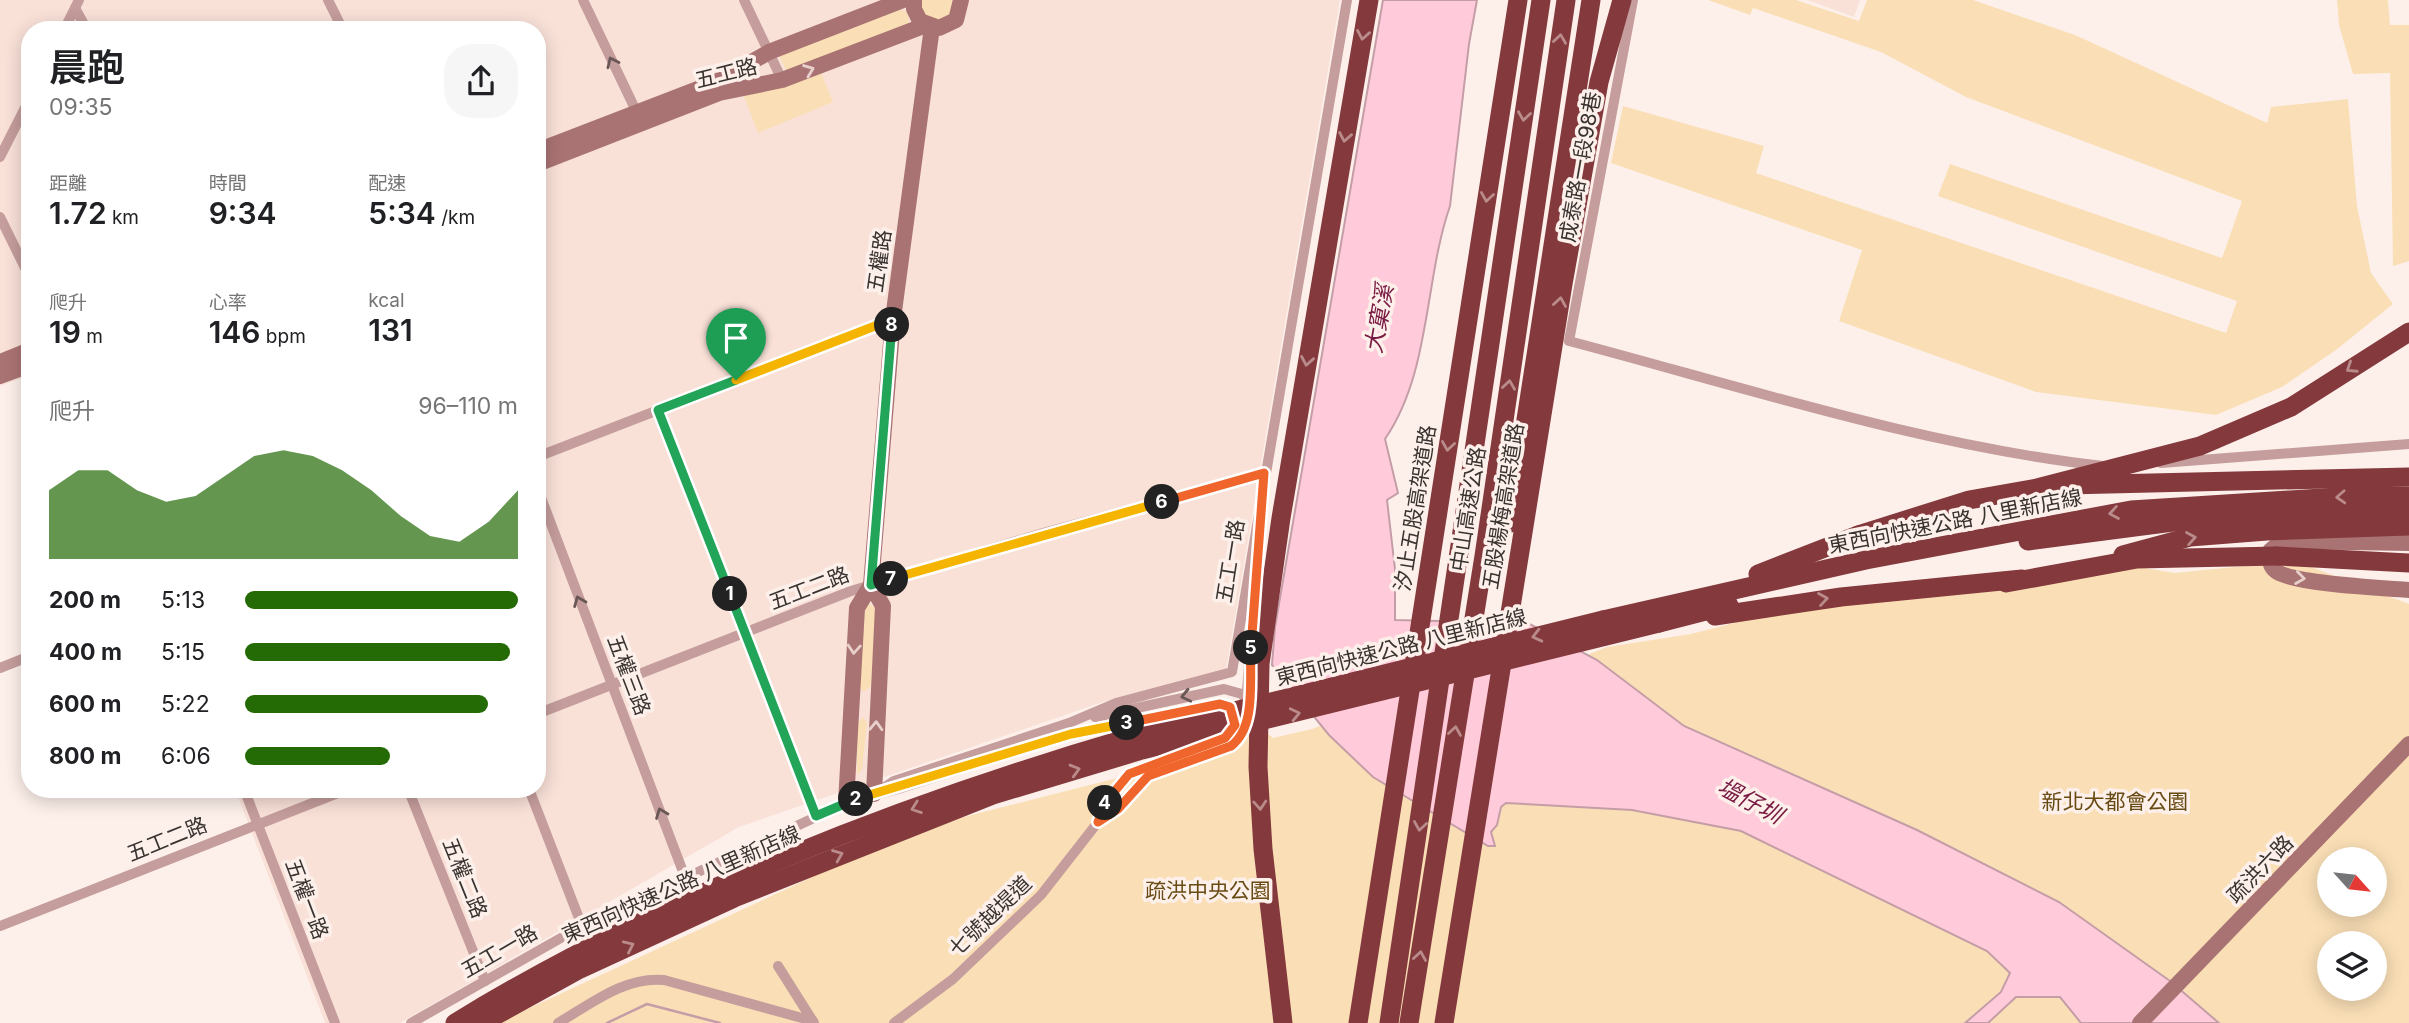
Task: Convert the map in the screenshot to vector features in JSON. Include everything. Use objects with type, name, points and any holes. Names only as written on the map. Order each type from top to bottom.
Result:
[{"type":"highway","points":[[1283,1023],[1259,781],[1260,664],[1306,365],[1369,0]]},
{"type":"highway","name":"汐止五股高架道路","points":[[1358,1023],[1518,0]]},
{"type":"highway","points":[[1524,0],[1532,60]]},
{"type":"highway","name":"中山高速公路","points":[[1389,1023],[1541,0]]},
{"type":"highway","name":"中山高速公路","points":[[1409,1023],[1484,556],[1566,0]]},
{"type":"highway","points":[[1545,140],[1592,0]]},
{"type":"highway","points":[[1436,1023],[1592,0]]},
{"type":"highway","name":"五股楊梅高架道路","points":[[1444,1023],[1563,284],[1599,82],[1622,0]]},
{"type":"highway","points":[[1603,620],[1695,590],[1772,570],[1858,535],[1940,509],[2169,456],[2291,407],[2409,332]]},
{"type":"highway","points":[[2037,488],[2123,482],[2207,484],[2409,477]]},
{"type":"highway","name":"東西向快速公路 八里新店線","points":[[455,1023],[603,941],[691,900],[832,841],[984,784],[1135,736],[1603,620],[1866,560],[2131,510],[2353,496],[2409,496]]},
{"type":"highway","name":"東西向快速公路 八里新店線","points":[[482,1023],[580,969],[734,898],[993,795],[1143,750],[1793,588],[2025,541],[2196,519],[2409,510]]},
{"type":"highway","points":[[2006,583],[2190,537],[2267,531],[2409,526]]},
{"type":"highway","points":[[1659,623],[1841,597],[2006,583],[2137,559],[2277,556],[2409,563]]},
{"type":"street","points":[[328,0],[338,21]]},
{"type":"street","points":[[583,0],[639,118]]},
{"type":"street","points":[[744,0],[782,80]]},
{"type":"street","name":"五工路","points":[[546,160],[716,82],[769,52],[903,0]]},
{"type":"street","points":[[914,0],[916,15],[929,26]]},
{"type":"street","name":"五工路","points":[[546,148],[719,93],[782,80],[929,26],[945,27],[956,20],[961,0]]},
{"type":"street","name":"五工一路","points":[[411,1023],[582,926],[816,816],[874,794],[894,781],[1070,729],[1116,703],[1231,672],[1347,0]]},
{"type":"street","name":"成泰路一段98巷","points":[[1633,0],[1569,341],[1944,440],[2024,457],[2103,466],[2409,444]]},
{"type":"street","points":[[68,21],[77,4]]},
{"type":"street","points":[[77,4],[83,21]]},
{"type":"street","name":"五權路","points":[[846,803],[857,608],[871,585],[893,319],[929,26]]},
{"type":"street","points":[[0,157],[21,116]]},
{"type":"street","points":[[0,217],[21,260]]},
{"type":"street","points":[[546,454],[893,319]]},
{"type":"street","points":[[0,362],[21,354]]},
{"type":"street","points":[[0,376],[21,368]]},
{"type":"street","points":[[658,410],[816,816]]},
{"type":"street","name":"五工二路","points":[[546,710],[871,585],[1043,533],[1264,473]]},
{"type":"street","name":"七號越堤道","points":[[1098,822],[1118,809],[1148,776],[1231,746],[1239,740],[1247,722],[1261,492]]},
{"type":"street","name":"五權三路","points":[[546,511],[685,877]]},
{"type":"street","points":[[2409,543],[2292,540],[2275,544],[2270,551],[2270,563],[2284,576],[2409,590]]},
{"type":"street","name":"五權路","points":[[871,585],[883,606],[874,794]]},
{"type":"street","points":[[0,668],[21,660]]},
{"type":"street","points":[[1070,729],[1224,688],[1242,694],[1248,703]]},
{"type":"street","name":"七號越堤道","points":[[894,1023],[953,979],[1041,895],[1098,822],[1107,799],[1129,774],[1225,738],[1235,725],[1230,707],[1220,704],[1070,729]]},
{"type":"street","name":"疏洪六路","points":[[2140,1023],[2409,744]]},
{"type":"street","name":"五權一路","points":[[248,798],[335,1023]]},
{"type":"street","name":"五工二路","points":[[0,926],[325,798]]},
{"type":"street","name":"五權二路","points":[[412,798],[485,981]]},
{"type":"street","points":[[532,798],[582,926]]},
{"type":"street","points":[[778,966],[813,1022]]},
{"type":"street","points":[[558,1023],[626,984],[645,978],[664,980],[813,1022]]},
{"type":"shaded area","points":[[0,0],[1340,0],[1226,670],[1103,702],[739,827],[400,1023],[325,1023],[238,798],[546,798],[546,21],[21,21],[21,378],[0,386]]},
{"type":"shaded area","points":[[1807,0],[1860,0],[1854,17]]},
{"type":"green space","points":[[920,0],[953,0],[950,17],[938,23],[921,14]]},
{"type":"green space","points":[[1708,0],[1796,0],[1859,21],[1867,0],[1973,0],[2075,35],[2267,123],[2271,107],[2348,99],[2357,206],[2371,273],[2393,304],[2336,350],[2282,387],[2216,415],[2036,392],[1839,321],[1862,250],[1611,163],[1623,106],[1764,146],[1756,173],[2226,333],[2237,301],[1938,196],[1950,164],[2222,258],[2242,201],[1966,97],[1881,52],[1753,8],[1750,15]]},
{"type":"green space","points":[[2337,0],[2388,0],[2390,25],[2409,25],[2409,261],[2393,266],[2390,73],[2353,74],[2339,25]]},
{"type":"green space","points":[[899,9],[908,12],[909,25],[788,74],[779,55]]},
{"type":"green space","points":[[820,70],[833,102],[758,133],[743,94]]},
{"type":"green space","name":"新北大都會公園","points":[[2295,561],[2409,604],[2409,1023],[497,1023],[916,829],[1137,773],[1262,729],[1273,738],[1312,729],[1387,700],[1554,668],[1607,647],[1691,634],[1797,607],[2133,566],[2174,573]]},
{"type":"green space","points":[[869,604],[876,608],[871,686],[864,692],[858,687],[864,608]]},
{"type":"green space","points":[[863,717],[867,723],[862,769],[857,775],[857,724]]},
{"type":"water","points":[[1383,0],[1477,0],[1469,44],[1450,206],[1435,265],[1419,356],[1400,413],[1385,439],[1398,493],[1387,500],[1395,569],[1395,620],[1528,623],[1597,660],[1684,726],[1917,830],[2059,902],[2170,981],[2219,1023],[2081,1023],[2060,997],[2016,997],[1988,1023],[1965,1023],[2001,992],[2010,973],[1987,951],[1741,831],[1632,810],[1506,803],[1501,807],[1497,825],[1491,832],[1495,846],[1488,846],[1373,777],[1329,735],[1272,665],[1275,627]]},
{"type":"waterway","points":[[607,1023],[647,1004],[720,1023]]},
{"type":"route","points":[[893,319],[871,585],[1043,533],[1264,473],[1247,722],[1239,740],[1231,746],[1148,776],[1118,809],[1098,822],[1107,799],[1129,774],[1225,738],[1231,733],[1235,725],[1230,707],[1220,704],[1071,734],[846,803],[816,816],[658,410],[736,380],[893,319]]},
{"type":"water label","name":"大窠溪","points":[[1379,319]]},
{"type":"water label","name":"塭仔圳","points":[[1750,801]]},
{"type":"park label","name":"疏洪中央公園","points":[[1208,890]]}]
